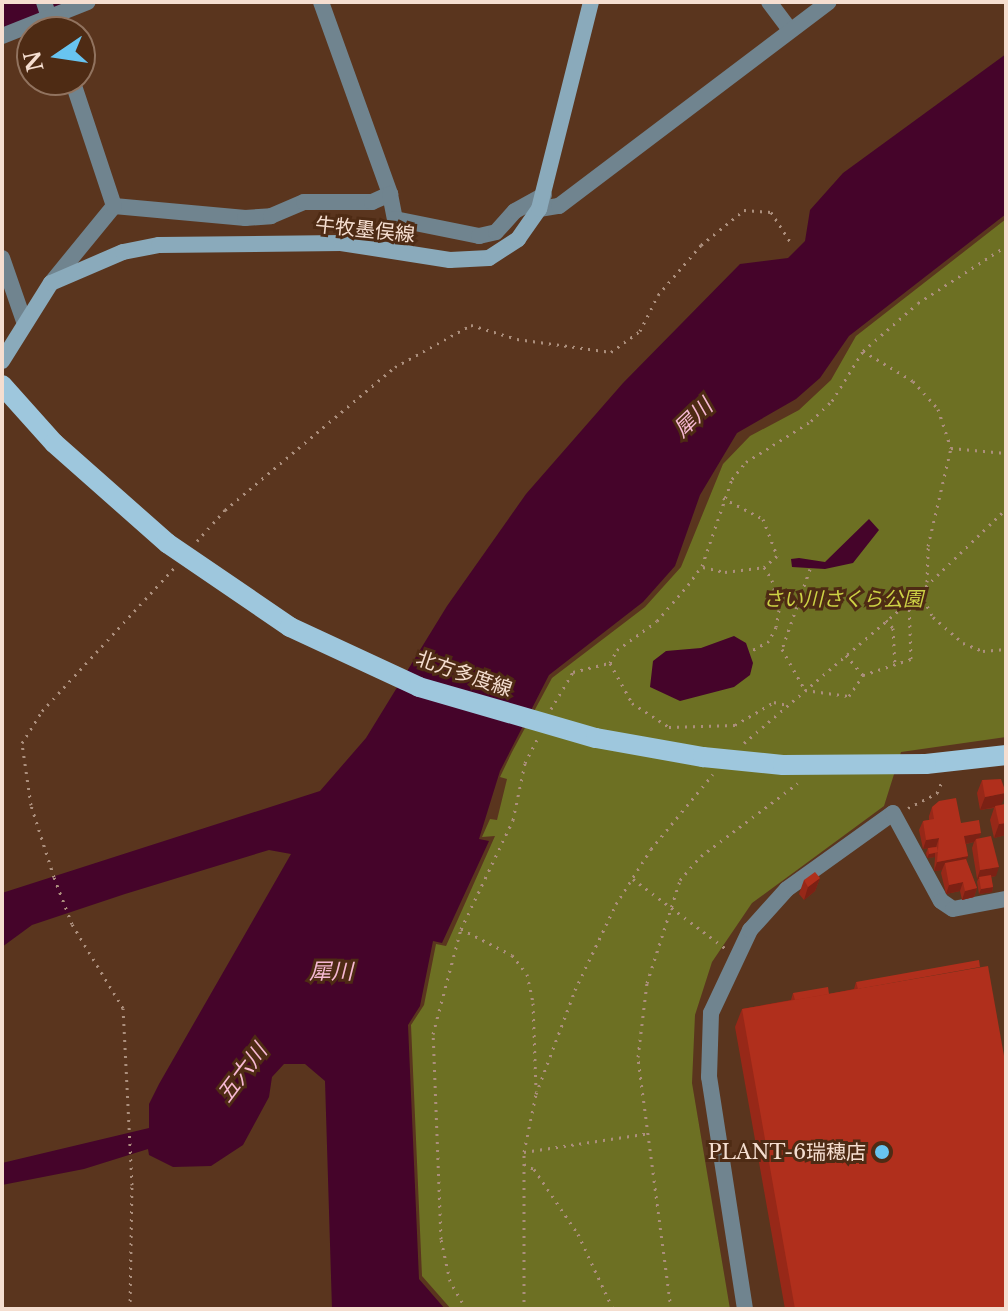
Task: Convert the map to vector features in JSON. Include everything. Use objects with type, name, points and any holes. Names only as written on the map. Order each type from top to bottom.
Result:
[{"type":"main road","name":"牛牧墨俣線","points":[[51,283],[123,252],[196,242],[341,243],[450,260],[489,258],[518,239],[542,202],[591,2]]},
{"type":"main road","points":[[2,361],[24,321],[51,283]]},
{"type":"main road","name":"北方多度線","points":[[2,385],[54,443],[167,543],[290,627],[419,687],[596,738],[703,757],[798,766],[936,764],[1006,755]]},
{"type":"street","points":[[2,36],[48,15],[88,2]]},
{"type":"street","points":[[321,2],[390,194],[395,219],[479,236],[496,232],[515,211],[542,202],[559,206],[829,2]]},
{"type":"street","points":[[769,2],[790,30]]},
{"type":"street","points":[[77,96],[114,206]]},
{"type":"street","points":[[114,206],[245,218],[271,216],[304,202],[372,202],[390,194]]},
{"type":"street","points":[[51,283],[114,206]]},
{"type":"street","points":[[2,258],[24,321]]},
{"type":"street","points":[[745,1309],[709,1077],[711,1013],[735,955],[777,899],[893,813],[941,901],[953,909],[1006,899]]},
{"type":"path","points":[[194,545],[225,510],[395,367],[471,325],[517,339],[611,352],[640,331],[658,295],[701,245],[744,210],[771,212],[792,244]]},
{"type":"path","points":[[863,351],[913,381],[938,409],[951,448],[928,546],[927,582]]},
{"type":"path","points":[[951,448],[1006,453]]},
{"type":"path","points":[[702,566],[725,572],[764,567],[777,556],[763,519],[723,498]]},
{"type":"path","points":[[737,750],[920,592],[1006,509]]},
{"type":"path","points":[[130,1309],[132,1185],[123,1008],[72,924],[54,877],[31,805],[22,743],[42,711],[184,557]]},
{"type":"path","points":[[749,652],[769,641],[776,627],[777,594],[764,567]]},
{"type":"path","points":[[805,690],[782,649],[810,569]]},
{"type":"path","points":[[920,592],[933,617],[963,643],[983,651],[1006,649]]},
{"type":"path","points":[[805,690],[849,696],[863,675],[911,659],[909,601]]},
{"type":"path","points":[[886,620],[893,628],[895,665]]},
{"type":"path","points":[[846,655],[863,675]]},
{"type":"path","points":[[610,663],[632,703],[669,727],[704,730],[735,725],[774,702],[788,705]]},
{"type":"path","points":[[893,813],[937,793],[936,764]]},
{"type":"path","points":[[524,1309],[523,1164],[536,1094],[585,967],[633,879],[715,773]]},
{"type":"path","points":[[671,1309],[638,1057],[640,1016],[668,909],[680,880],[701,856],[798,783]]},
{"type":"path","points":[[633,879],[668,909],[735,955]]},
{"type":"path","points":[[461,929],[494,942],[527,974],[533,1003],[536,1094]]},
{"type":"path","points":[[524,1152],[649,1133]]},
{"type":"path","points":[[523,1164],[534,1169],[578,1234],[613,1309]]},
{"type":"green space","name":"さい川さくら公園","points":[[1006,219],[1006,737],[901,752],[884,806],[752,903],[712,962],[695,1015],[692,1083],[730,1309],[451,1309],[422,1276],[411,1025],[424,1005],[436,944],[446,946],[495,836],[482,837],[490,819],[497,820],[507,779],[500,777],[512,752],[552,678],[645,607],[681,567],[723,464],[750,436],[799,410],[831,380],[856,336]]},
{"type":"water","name":"犀川","points":[[1006,54],[1006,214],[849,336],[820,378],[796,399],[737,433],[700,495],[675,566],[643,602],[549,675],[500,771],[479,839],[489,841],[442,943],[433,941],[420,1006],[408,1025],[419,1279],[445,1309],[332,1309],[325,1081],[305,1064],[284,1064],[272,1077],[269,1097],[243,1145],[211,1166],[173,1167],[149,1155],[148,1149],[84,1169],[2,1185],[2,1163],[149,1128],[149,1104],[159,1084],[291,854],[269,850],[125,894],[32,925],[2,947],[2,893],[320,791],[366,738],[447,606],[526,494],[623,383],[740,264],[788,258],[805,241],[810,210],[843,173]]},
{"type":"water","points":[[869,519],[879,530],[853,563],[825,569],[792,567],[791,559],[825,562]]},
{"type":"water","points":[[734,636],[746,643],[753,663],[750,675],[734,687],[680,701],[650,687],[653,661],[666,651],[701,648]]},
{"type":"building","points":[[1001,779],[1006,793],[985,797],[982,780]]},
{"type":"building","points":[[956,798],[961,823],[979,820],[981,833],[964,836],[968,856],[937,862],[939,838],[926,840],[923,821],[934,819],[932,807],[939,801]]},
{"type":"building","points":[[1006,804],[1006,823],[999,824],[995,806]]},
{"type":"building","points":[[991,836],[999,867],[980,870],[976,839]]},
{"type":"building","points":[[937,847],[938,852],[929,854],[928,848]]},
{"type":"building","points":[[966,859],[977,888],[965,891],[963,882],[949,885],[945,863]]},
{"type":"building","points":[[815,872],[820,878],[808,887],[804,880]]},
{"type":"building","points":[[991,875],[993,887],[981,889],[979,877]]},
{"type":"building","points":[[979,960],[980,967],[858,989],[856,982]]},
{"type":"building","name":"PLANT-6瑞穂店","points":[[988,966],[1006,1067],[1006,1309],[795,1309],[742,1009]]},
{"type":"building","points":[[828,987],[829,994],[795,1000],[793,993]]},
{"type":"waterway","points":[[2,18],[47,2]]},
{"type":"place","name":"PLANT-6瑞穂店","points":[[882,1152]]},
{"type":"water label","name":"五六川","points":[[242,1073]]}]
